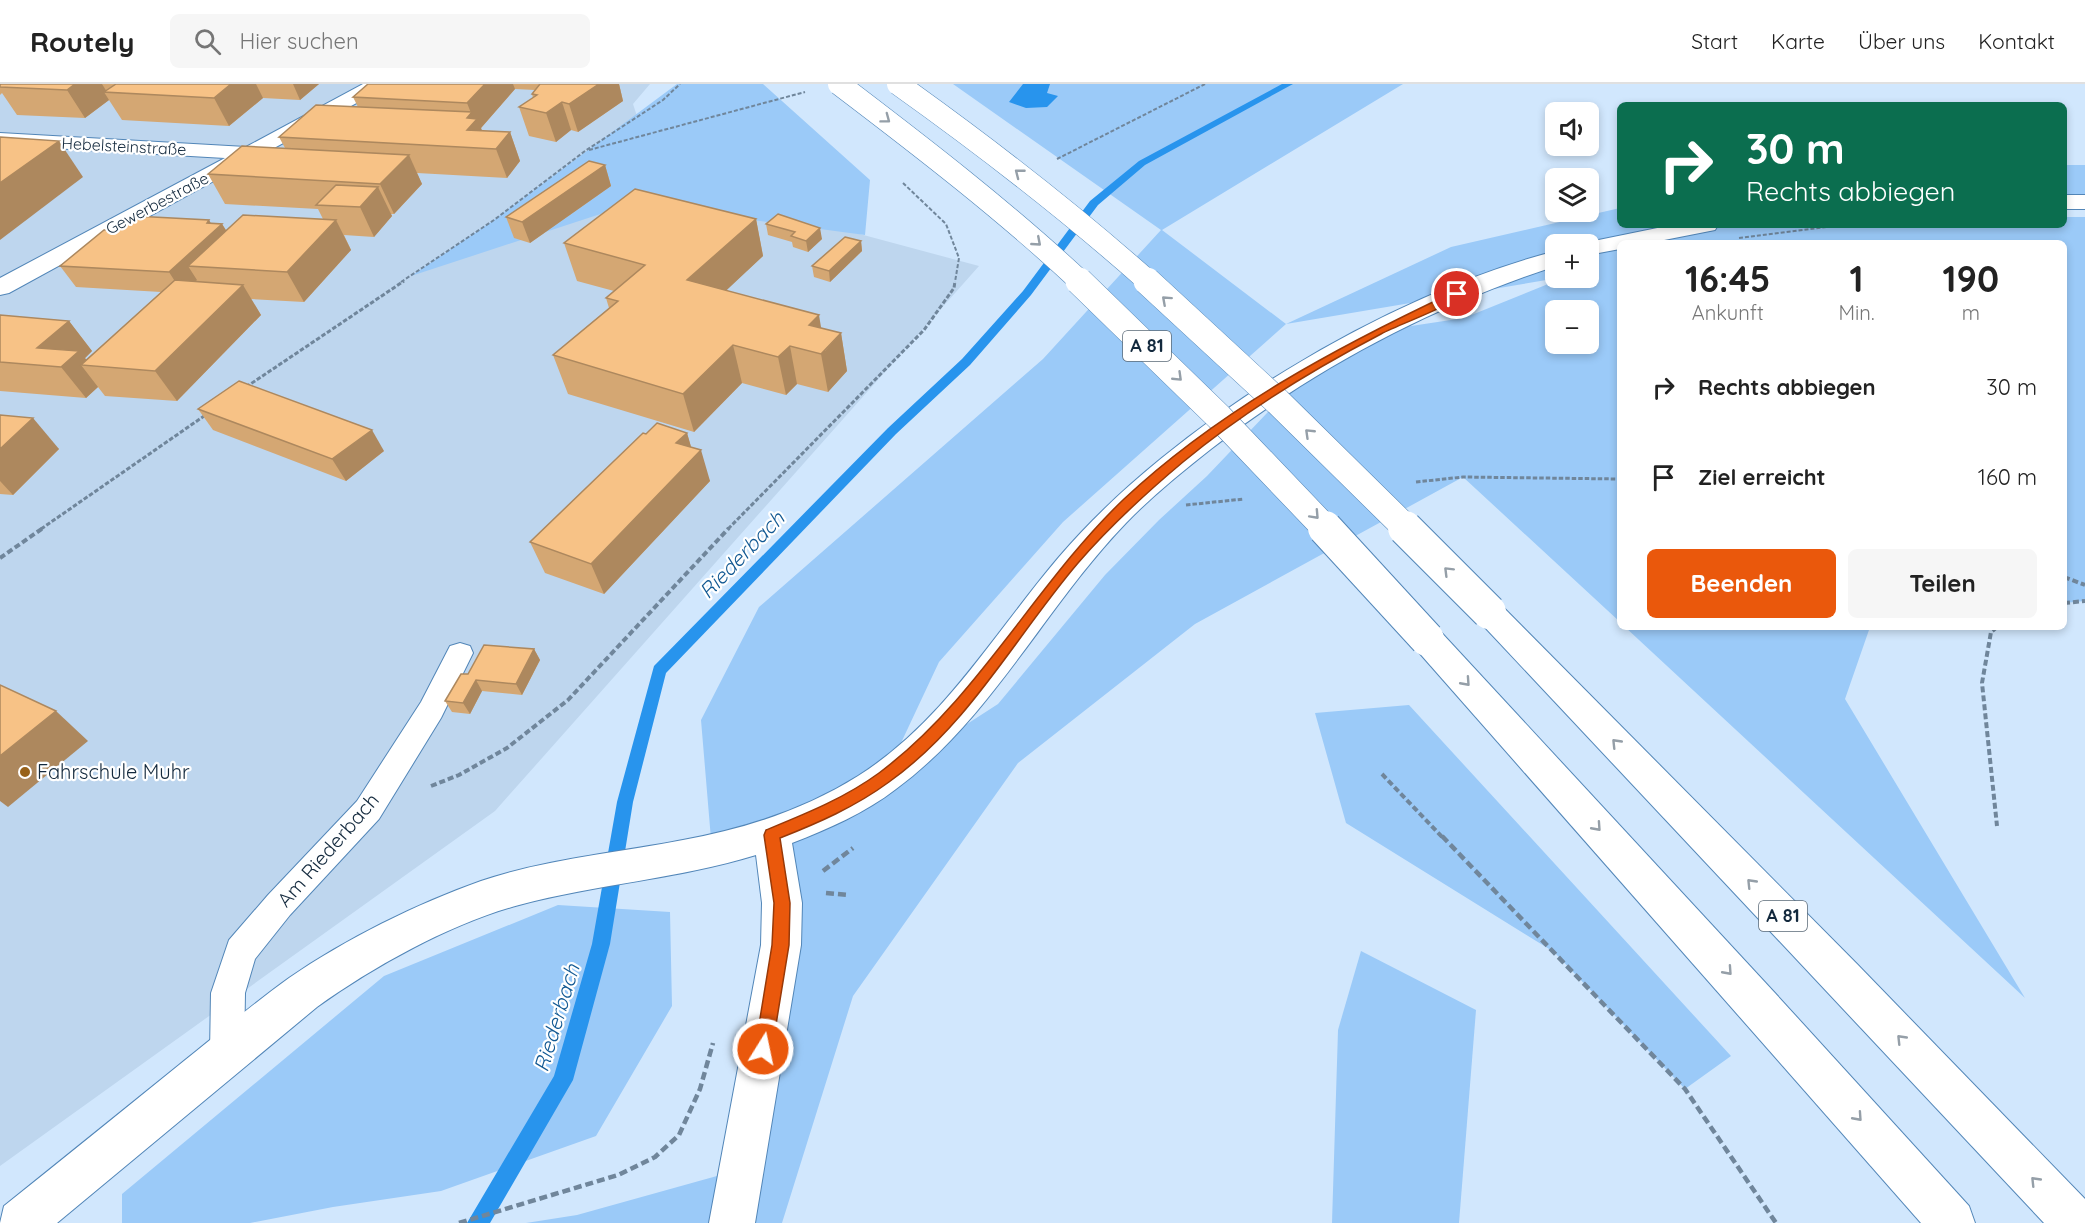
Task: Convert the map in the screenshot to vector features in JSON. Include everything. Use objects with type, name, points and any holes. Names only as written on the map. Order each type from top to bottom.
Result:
[{"type":"main road","name":"Gewerbestraße","points":[[0,288],[376,84]]},
{"type":"main road","name":"A 81","points":[[839,84],[931,154],[1060,262],[1298,497],[1743,988],[1952,1223]]},
{"type":"main road","name":"A 81","points":[[898,84],[978,141],[1041,191],[1145,281],[1290,415],[1489,612],[2076,1223]]},
{"type":"main road","name":"Hebelsteinstraße","points":[[0,139],[249,153]]},
{"type":"main road","points":[[2067,202],[2085,202]]},
{"type":"main road","points":[[1629,240],[1691,228]]},
{"type":"main road","points":[[1599,246],[1617,242]]},
{"type":"main road","points":[[21,1223],[227,1053],[316,984],[400,935],[490,896],[571,875],[712,851],[772,835],[830,811],[884,778],[932,735],[977,689],[1073,560],[1129,502],[1180,458],[1244,412],[1306,372],[1378,331],[1496,278],[1545,262]]},
{"type":"main road","points":[[732,1223],[781,945],[782,903],[772,835]]},
{"type":"lane","name":"Am Riederbach","points":[[227,1053],[228,993],[241,951],[279,905],[368,810],[431,710],[459,653]]},
{"type":"path","points":[[240,391],[494,220],[585,151],[663,100],[680,84]]},
{"type":"path","points":[[1049,163],[1205,84]]},
{"type":"path","points":[[585,151],[806,92]]},
{"type":"path","points":[[368,810],[468,770],[507,748],[568,700],[682,576],[924,330],[954,288],[959,258],[946,224],[953,218]]},
{"type":"path","points":[[1737,238],[1818,228]]},
{"type":"path","points":[[0,558],[212,410]]},
{"type":"path","points":[[2067,578],[2085,585]]},
{"type":"path","points":[[2067,603],[2085,600]]},
{"type":"path","points":[[1993,630],[1991,632],[1982,683],[1997,826]]},
{"type":"path","points":[[1382,774],[1686,1089],[1776,1223]]},
{"type":"path","points":[[459,1223],[618,1175],[655,1157],[679,1135],[700,1089],[716,1034]]},
{"type":"shaded area","points":[[0,84],[650,84],[633,104],[658,180],[979,266],[495,811],[0,1166]]},
{"type":"shaded area","points":[[677,84],[763,84],[870,180],[865,235],[631,204],[411,276],[494,220]]},
{"type":"shaded area","points":[[953,84],[1403,84],[1162,230],[1286,324],[1451,247],[1559,222],[1599,222],[1599,213],[1617,209],[1617,228],[2067,228],[2067,217],[2085,217],[2085,601],[2067,603],[2067,240],[1617,240],[1617,619],[1463,477],[1195,624],[1018,763],[853,996],[782,1223],[526,1223],[577,1215],[742,1169],[772,835],[712,851],[701,720],[759,607],[1043,359],[1161,230]],"holes":[[[1545,234],[1599,234],[1599,288],[1545,288],[1545,285],[1464,318],[1378,331],[1306,372],[1207,476],[1159,520],[1105,575],[998,704],[885,777],[939,662],[1063,522],[1286,324],[1545,280]]]},
{"type":"shaded area","points":[[2067,165],[2085,165],[2085,202],[2067,202]]},
{"type":"shaded area","points":[[1628,630],[1869,630],[1845,699],[2025,998]]},
{"type":"shaded area","points":[[1409,705],[1731,1056],[1685,1089],[1554,952],[1346,823],[1315,713]]},
{"type":"shaded area","points":[[558,905],[670,912],[672,1006],[596,1136],[441,1191],[333,1207],[250,1223],[122,1223],[122,1194],[384,976]]},
{"type":"shaded area","points":[[1361,951],[1476,1010],[1459,1223],[1332,1223],[1338,1030]]},
{"type":"water","points":[[1023,84],[1050,84],[1047,93],[1058,96],[1047,107],[1026,108],[1009,102]]},
{"type":"building","points":[[1,84],[75,84],[67,90],[0,87]]},
{"type":"building","points":[[116,84],[231,84],[214,98],[104,92]]},
{"type":"building","points":[[368,84],[485,84],[467,103],[353,97]]},
{"type":"building","points":[[540,84],[599,84],[569,104],[562,102],[546,113],[519,107],[537,95],[532,94]]},
{"type":"building","points":[[316,105],[472,112],[467,118],[477,119],[467,130],[510,132],[496,149],[279,137]]},
{"type":"building","points":[[0,137],[59,141],[0,183]]},
{"type":"building","points":[[242,146],[409,155],[380,184],[208,174]]},
{"type":"building","points":[[589,161],[605,165],[522,222],[506,217]]},
{"type":"building","points":[[336,185],[378,187],[360,207],[316,205]]},
{"type":"building","points":[[635,189],[756,219],[687,280],[819,315],[809,325],[841,333],[821,354],[790,346],[778,357],[733,345],[683,394],[553,355],[618,301],[606,298],[645,265],[564,243]]},
{"type":"building","points":[[778,214],[820,228],[806,241],[791,236],[795,232],[766,224]]},
{"type":"building","points":[[243,215],[336,220],[287,272],[188,266]]},
{"type":"building","points":[[134,216],[209,220],[207,223],[222,224],[169,272],[60,266],[104,230],[117,230]]},
{"type":"building","points":[[845,237],[861,241],[829,271],[812,266]]},
{"type":"building","points":[[175,280],[243,285],[155,371],[81,365]]},
{"type":"building","points":[[0,315],[69,321],[37,348],[79,351],[61,367],[0,362]]},
{"type":"building","points":[[239,381],[372,430],[332,459],[198,409]]},
{"type":"building","points":[[0,415],[33,418],[0,449]]},
{"type":"building","points":[[657,423],[687,433],[676,443],[701,450],[591,564],[530,542],[643,433],[646,434]]},
{"type":"building","points":[[484,645],[534,649],[516,684],[476,680],[463,703],[445,701],[461,674],[468,674]]},
{"type":"building","points":[[0,685],[56,711],[0,756]]},
{"type":"waterway","name":"Riederbach","points":[[478,1223],[563,1080],[601,944],[625,802],[659,670],[892,431],[966,362],[1027,293],[1094,203],[1142,163],[1289,84]]},
{"type":"place","name":"Fahrschule Muhr","points":[[25,772]]},
{"type":"route","points":[[763,1049],[781,945],[782,903],[772,835],[830,811],[884,778],[932,735],[977,689],[1073,560],[1129,502],[1180,458],[1244,412],[1306,372],[1378,331],[1457,294]]}]
